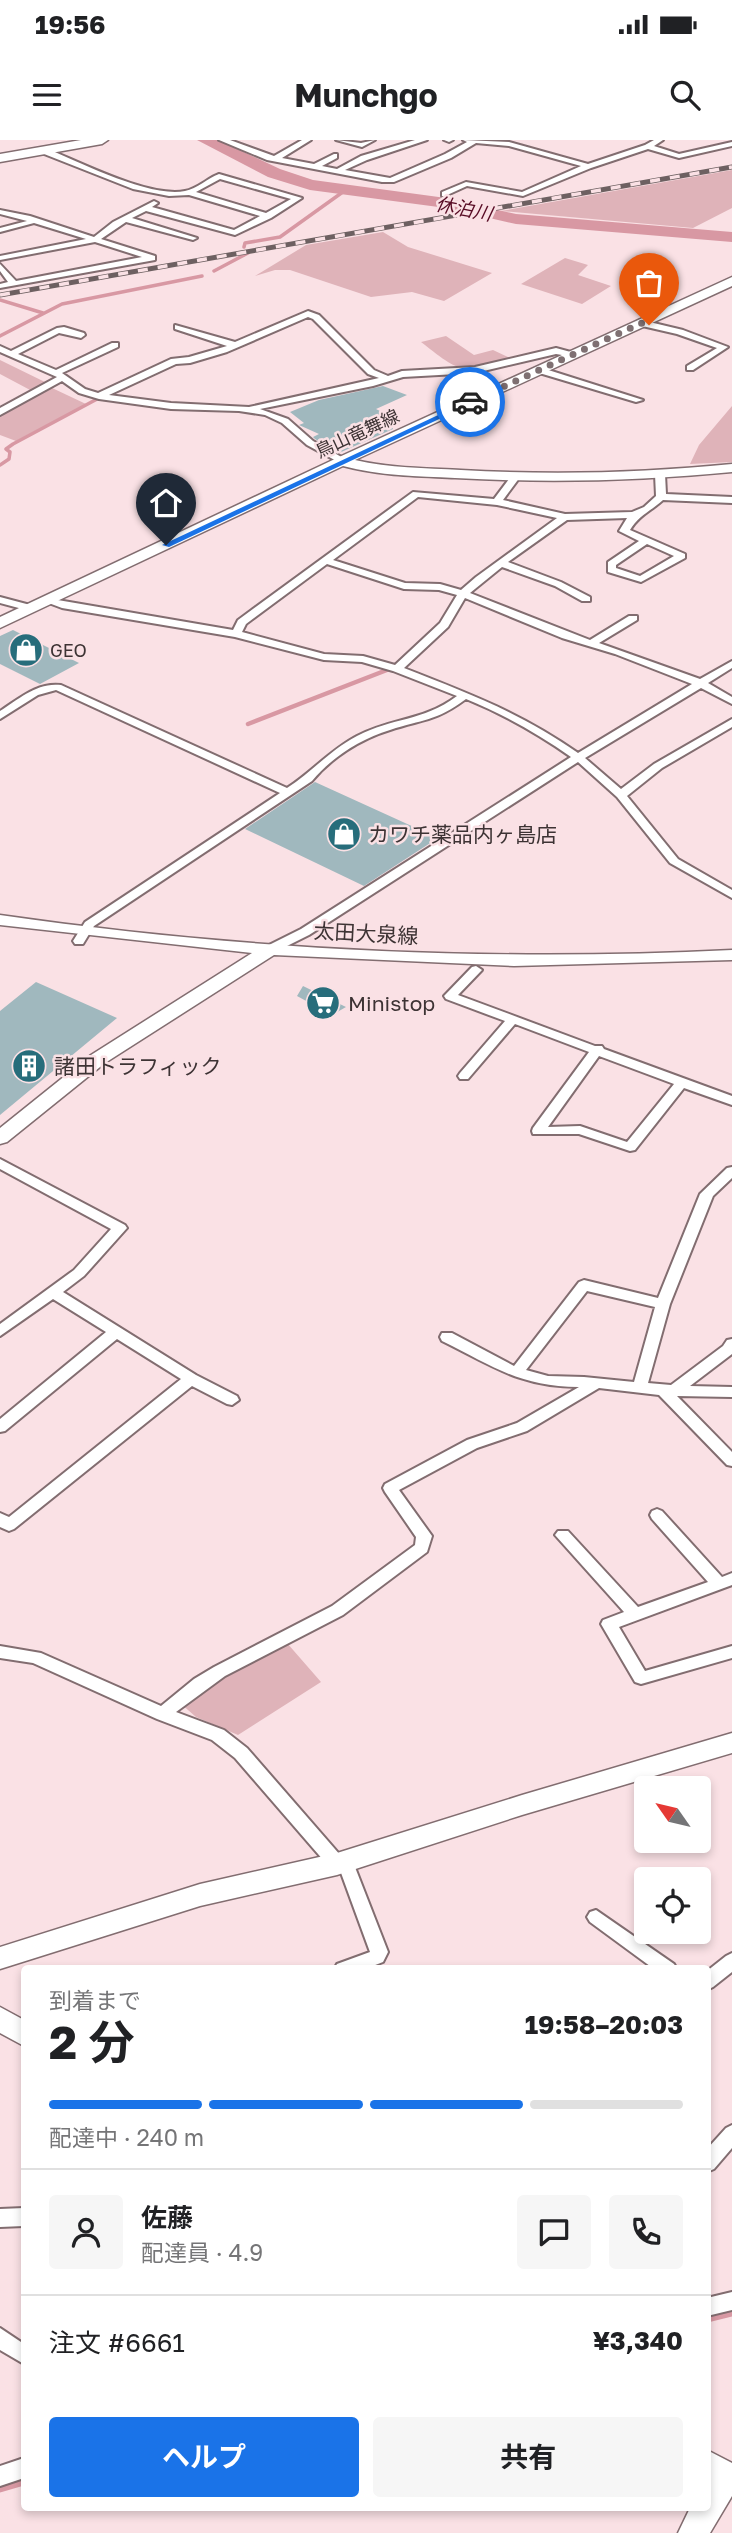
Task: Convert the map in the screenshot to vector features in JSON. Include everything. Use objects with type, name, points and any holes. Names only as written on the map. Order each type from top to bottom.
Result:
[{"type":"main road","points":[[0,158],[102,140]]},
{"type":"main road","name":"鳥山竜舞線","points":[[0,623],[732,281]]},
{"type":"main road","points":[[342,461],[373,468],[515,477],[729,470]]},
{"type":"main road","name":"太田大泉線","points":[[0,920],[82,936]]},
{"type":"main road","name":"太田大泉線","points":[[0,930],[261,955],[477,970],[732,965]]},
{"type":"main road","points":[[0,1138],[98,1059],[261,955]]},
{"type":"main road","name":"太田大泉線","points":[[261,955],[484,961],[640,960],[732,955]]},
{"type":"main road","points":[[0,1958],[200,1895],[341,1863],[522,1805],[732,1743]]},
{"type":"main road","points":[[0,2019],[21,2032]]},
{"type":"main road","points":[[711,2496],[721,2475]]},
{"type":"main road","points":[[694,2533],[704,2511]]},
{"type":"street","points":[[223,140],[275,159],[391,180],[448,156],[474,141]]},
{"type":"street","points":[[275,159],[307,140]]},
{"type":"street","points":[[340,140],[362,145],[371,140]]},
{"type":"street","points":[[336,172],[364,158],[423,140]]},
{"type":"street","points":[[466,140],[509,144],[589,166]]},
{"type":"street","points":[[445,194],[466,184],[523,194],[589,166],[648,147],[659,140]]},
{"type":"street","points":[[648,147],[679,156],[732,144]]},
{"type":"street","points":[[42,150],[136,187],[169,194],[188,193],[268,216]]},
{"type":"street","points":[[313,168],[334,156]]},
{"type":"street","points":[[146,208],[235,233],[298,198],[219,176],[188,193]]},
{"type":"street","points":[[0,258],[95,240],[169,194]]},
{"type":"street","points":[[0,212],[152,258],[0,286]]},
{"type":"street","points":[[126,219],[193,238]]},
{"type":"street","points":[[0,230],[31,222]]},
{"type":"street","points":[[0,266],[14,284]]},
{"type":"street","points":[[99,396],[174,360],[190,360],[234,345],[294,318],[312,315],[371,372],[387,379]]},
{"type":"street","points":[[641,323],[680,332],[728,349]]},
{"type":"street","points":[[178,327],[234,345]]},
{"type":"street","points":[[11,354],[57,331],[64,330],[81,335]]},
{"type":"street","points":[[0,412],[115,345]]},
{"type":"street","points":[[0,349],[60,375],[82,391],[99,396],[171,406],[248,409],[412,372],[475,370],[556,351],[574,354]]},
{"type":"street","points":[[690,368],[728,349]]},
{"type":"street","points":[[539,370],[639,400]]},
{"type":"street","points":[[248,409],[281,419],[310,443],[342,461]]},
{"type":"street","points":[[660,474],[661,497]]},
{"type":"street","points":[[497,502],[515,477]]},
{"type":"street","points":[[236,634],[242,622],[416,494],[497,502],[565,517],[634,515],[647,509],[661,497],[732,500]]},
{"type":"street","points":[[634,515],[624,531],[682,556],[641,579],[611,570],[611,564],[645,541]]},
{"type":"street","points":[[397,669],[444,625],[463,594],[565,517]]},
{"type":"street","points":[[324,560],[404,586],[440,587],[463,594],[566,636],[700,683],[732,701]]},
{"type":"street","points":[[501,563],[558,584],[586,599]]},
{"type":"street","points":[[0,600],[30,608]]},
{"type":"street","points":[[50,600],[62,605],[236,634],[324,657],[363,659],[464,695],[543,733],[579,758],[621,795],[674,861],[732,895]]},
{"type":"street","points":[[592,643],[633,618]]},
{"type":"street","points":[[261,955],[305,932],[732,664]]},
{"type":"street","points":[[0,716],[16,703],[48,687],[57,687],[288,792]]},
{"type":"street","points":[[82,936],[89,924],[308,779],[315,768],[358,740],[395,725],[442,712],[464,695]]},
{"type":"street","points":[[621,795],[658,766],[732,722]]},
{"type":"street","points":[[477,970],[450,996],[732,1101]]},
{"type":"street","points":[[464,1076],[513,1019]]},
{"type":"street","points":[[598,1049],[538,1131],[580,1130],[630,1147],[682,1082]]},
{"type":"street","points":[[0,1163],[120,1228],[79,1273],[0,1331]]},
{"type":"street","points":[[640,1387],[663,1304],[706,1194],[732,1171]]},
{"type":"street","points":[[517,1371],[584,1285],[663,1304]]},
{"type":"street","points":[[54,1293],[191,1379],[232,1400]]},
{"type":"street","points":[[0,1427],[116,1332]]},
{"type":"street","points":[[447,1337],[517,1371],[547,1381],[577,1380],[640,1387],[732,1392]]},
{"type":"street","points":[[670,1389],[728,1350],[732,1344]]},
{"type":"street","points":[[0,1519],[9,1525],[191,1379]]},
{"type":"street","points":[[163,1714],[179,1698],[219,1670],[329,1616],[422,1548],[424,1536],[390,1488],[471,1444],[522,1427],[597,1383]]},
{"type":"street","points":[[670,1389],[732,1461]]},
{"type":"street","points":[[657,1515],[725,1582],[609,1623],[641,1678],[732,1652]]},
{"type":"street","points":[[563,1535],[635,1614]]},
{"type":"street","points":[[0,1652],[34,1657],[163,1714],[218,1735],[241,1753],[341,1863],[379,1952],[377,1957],[354,1965]]},
{"type":"street","points":[[596,1917],[662,1965]]},
{"type":"street","points":[[711,1979],[732,1961]]},
{"type":"street","points":[[711,2158],[732,2134]]},
{"type":"street","points":[[0,2218],[21,2217]]},
{"type":"street","points":[[711,2305],[732,2301]]},
{"type":"street","points":[[0,2338],[21,2353]]},
{"type":"street","points":[[0,2476],[21,2469]]},
{"type":"shaded area","points":[[732,170],[732,208],[693,228],[501,211]]},
{"type":"shaded area","points":[[383,232],[408,247],[492,273],[444,301],[412,292],[371,297],[290,270],[275,270],[255,276],[306,245]]},
{"type":"shaded area","points":[[565,258],[588,265],[578,275],[611,286],[582,304],[521,284]]},
{"type":"shaded area","points":[[446,336],[474,355],[493,350],[510,358],[462,368],[445,360],[421,342]]},
{"type":"shaded area","points":[[0,360],[47,383],[32,391],[0,374]]},
{"type":"shaded area","points":[[50,387],[86,404],[16,441],[0,435],[0,415]]},
{"type":"shaded area","points":[[732,406],[732,462],[690,464],[699,445]]},
{"type":"shaded area","points":[[287,1643],[321,1682],[238,1735],[196,1717],[180,1703],[191,1693]]},
{"type":"building","points":[[383,386],[407,395],[376,409],[386,414],[393,429],[339,453],[315,439],[313,437],[319,434],[299,425],[304,423],[290,412],[319,400]]},
{"type":"building","name":"GEO","points":[[13,630],[79,663],[40,684],[0,664],[0,636]]},
{"type":"building","name":"カワチ薬品内ヶ島店","points":[[315,782],[438,838],[364,886],[245,829]]},
{"type":"building","name":"諸田トラフィック","points":[[36,982],[117,1018],[0,1115],[0,1011]]},
{"type":"building","name":"Ministop","points":[[303,986],[346,1007],[332,1015],[297,996]]},
{"type":"waterway","name":"休泊川","points":[[205,140],[274,173],[310,185],[446,203],[516,219],[732,237]]},
{"type":"waterway","points":[[244,247],[245,243],[280,237],[347,189]]},
{"type":"waterway","points":[[214,271],[248,253]]},
{"type":"waterway","points":[[0,336],[62,304],[202,276]]},
{"type":"waterway","points":[[0,300],[43,313]]},
{"type":"waterway","points":[[0,465],[9,459],[10,452],[6,449],[13,444],[99,398]]},
{"type":"waterway","points":[[248,724],[392,668]]},
{"type":"waterway","points":[[711,2318],[732,2313]]},
{"type":"waterway","points":[[0,2489],[21,2483]]},
{"type":"railway","points":[[0,295],[732,167]]},
{"type":"way so far","points":[[470,402],[641,323],[649,325]]},
{"type":"place","name":"GEO","points":[[26,650]]},
{"type":"place","name":"カワチ薬品内ヶ島店","points":[[344,834]]},
{"type":"place","name":"Ministop","points":[[323,1003]]},
{"type":"place","name":"諸田トラフィック","points":[[29,1066]]},
{"type":"route","points":[[166,545],[470,402]]}]
